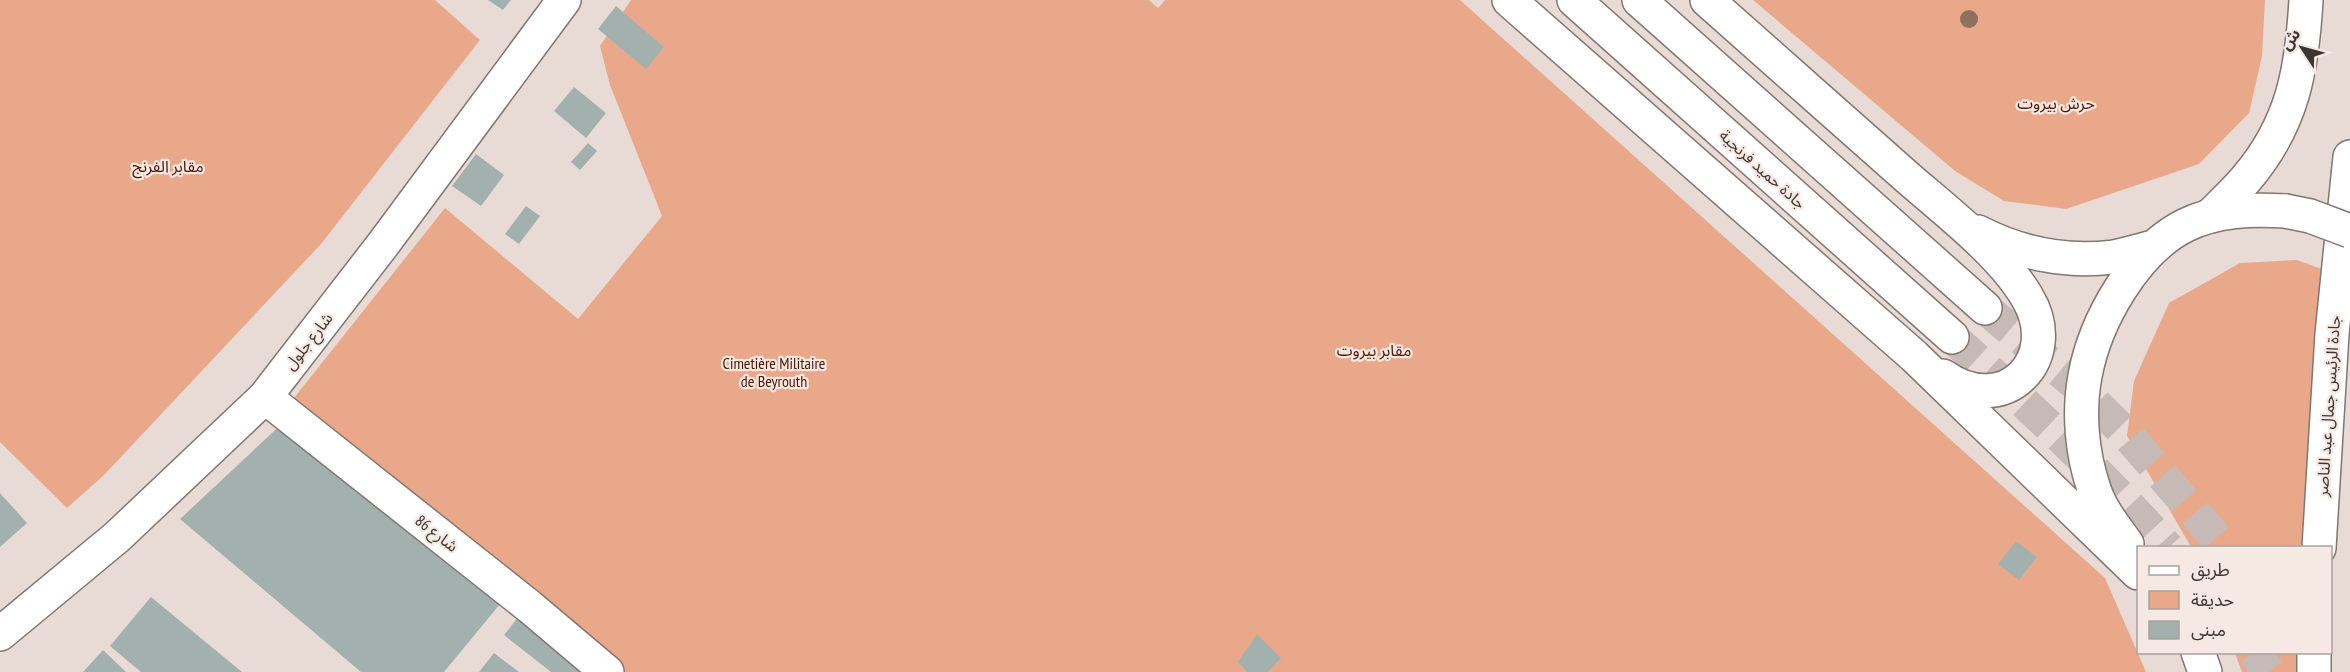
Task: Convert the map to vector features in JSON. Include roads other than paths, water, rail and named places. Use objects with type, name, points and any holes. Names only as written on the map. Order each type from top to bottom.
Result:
[{"type":"main road","name":"شارع جلول","points":[[0,634],[117,537],[266,397],[391,234],[564,0]]},
{"type":"main road","points":[[1509,0],[1914,356],[2137,571]]},
{"type":"main road","name":"جادة حميد فرنجية","points":[[1574,0],[1952,337]]},
{"type":"main road","points":[[1639,0],[1985,308]]},
{"type":"main road","points":[[1707,0],[1958,221],[2010,272],[2036,314],[2038,339],[2034,357],[2025,374],[2016,382],[1998,390],[1985,392],[1961,387],[1914,356]]},
{"type":"main road","points":[[2210,216],[2261,160],[2285,116],[2300,68],[2306,0]]},
{"type":"main road","name":"جادة الرئيس جمال عبد الناصر","points":[[2319,546],[2332,334],[2350,158]]},
{"type":"main road","points":[[2137,557],[2110,521],[2094,490],[2084,447],[2082,415],[2085,376],[2094,345],[2106,316],[2129,276],[2153,247],[2186,225],[2210,216],[2241,211],[2285,211],[2310,216],[2350,231]]},
{"type":"main road","points":[[1958,221],[1996,241],[2022,250],[2067,259],[2113,257],[2153,247]]},
{"type":"main road","name":"شارع 86","points":[[266,397],[530,607],[607,672]]},
{"type":"main road","points":[[2199,654],[2205,672]]},
{"type":"main road","points":[[2314,654],[2314,672]]},
{"type":"tunnel","points":[[1985,308],[2080,388],[2129,437],[2223,546]]},
{"type":"tunnel","points":[[1952,337],[2063,440],[2166,546]]},
{"type":"tunnel","points":[[2256,654],[2269,672]]},
{"type":"park label","name":"حرش بيروت","points":[[2056,103]]},
{"type":"park label","name":"مقابر الفرنج","points":[[168,166]]},
{"type":"park label","name":"مقابر بيروت","points":[[1374,350]]},
{"type":"park label","name":"Cimetière Militaire de Beyrouth","points":[[774,372]]}]
